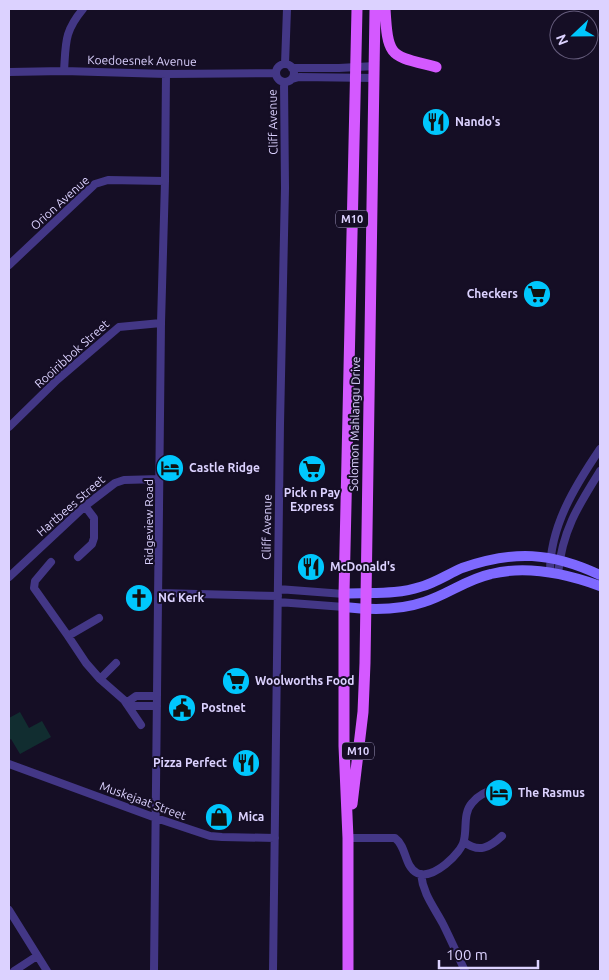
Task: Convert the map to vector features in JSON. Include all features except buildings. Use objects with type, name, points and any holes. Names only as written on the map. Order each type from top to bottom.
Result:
[{"type":"main road","name":"Solomon Mahlangu Drive","points":[[348,971],[348,838],[344,746],[344,594],[357,9]]},
{"type":"main road","name":"Solomon Mahlangu Drive","points":[[348,838],[363,712],[375,9]]},
{"type":"main road","points":[[385,9],[388,44],[396,55],[406,60],[436,67]]},
{"type":"main road","points":[[344,594],[393,592],[420,588],[460,569],[500,557],[522,556],[554,559],[600,575]]},
{"type":"main road","points":[[344,607],[365,609],[405,606],[424,602],[447,593],[468,581],[502,571],[554,573],[600,586]]},
{"type":"street","points":[[64,71],[68,32],[72,22],[83,9]]},
{"type":"street","points":[[287,9],[288,66],[294,73],[292,79]]},
{"type":"street","points":[[374,66],[356,72],[299,76],[284,82],[278,79],[276,74],[277,68],[288,66],[356,72],[374,78]]},
{"type":"street","name":"Koedoesnek Avenue","points":[[9,72],[276,74]]},
{"type":"street","name":"Ridgeview Road","points":[[154,971],[161,324],[166,180],[166,74]]},
{"type":"street","name":"Cliff Avenue","points":[[273,971],[285,188],[284,82]]},
{"type":"street","name":"Orion Avenue","points":[[9,266],[95,184],[108,180],[166,180]]},
{"type":"street","name":"Rooiribbok Street","points":[[9,427],[57,380],[119,327],[161,324]]},
{"type":"street","points":[[554,573],[555,534],[564,510],[600,449]]},
{"type":"street","points":[[554,559],[572,516],[600,471]]},
{"type":"street","name":"Hartbees Street","points":[[9,577],[85,506],[114,483],[124,480],[160,479]]},
{"type":"street","points":[[78,558],[93,542],[94,518],[85,506]]},
{"type":"street","points":[[93,542],[102,543]]},
{"type":"street","points":[[51,562],[35,581],[34,588],[86,663],[100,679],[127,701],[136,706],[157,706]]},
{"type":"street","points":[[159,593],[278,596],[344,594]]},
{"type":"street","points":[[278,596],[344,607]]},
{"type":"street","points":[[68,636],[100,618]]},
{"type":"street","points":[[100,679],[116,663]]},
{"type":"street","points":[[127,701],[136,696],[157,696]]},
{"type":"street","points":[[127,701],[141,724]]},
{"type":"street","name":"Muskejaat Street","points":[[9,764],[210,836],[275,838]]},
{"type":"street","points":[[348,838],[395,838],[402,844],[411,867],[421,874],[432,873],[444,866],[464,842],[466,820],[471,804],[483,794],[499,787]]},
{"type":"street","points":[[464,842],[481,849],[490,846],[502,836]]},
{"type":"street","points":[[421,874],[422,887],[465,971]]},
{"type":"street","points":[[9,910],[46,971]]},
{"type":"street","points":[[14,971],[37,956]]},
{"type":"green space","points":[[20,712],[29,728],[42,721],[51,737],[20,754],[11,739],[9,740],[9,718]]},
{"type":"place","name":"Nando's","points":[[436,122]]},
{"type":"place","name":"Checkers","points":[[537,294]]},
{"type":"place","name":"Castle Ridge","points":[[170,468]]},
{"type":"place","name":"Pick n Pay Express","points":[[312,469]]},
{"type":"place","name":"McDonald's","points":[[311,567]]},
{"type":"place","name":"NG Kerk","points":[[139,598]]},
{"type":"place","name":"Woolworths Food","points":[[236,681]]},
{"type":"place","name":"Postnet","points":[[182,708]]},
{"type":"place","name":"Pizza Perfect","points":[[246,763]]},
{"type":"place","name":"The Rasmus","points":[[499,793]]},
{"type":"place","name":"Mica","points":[[219,817]]}]
